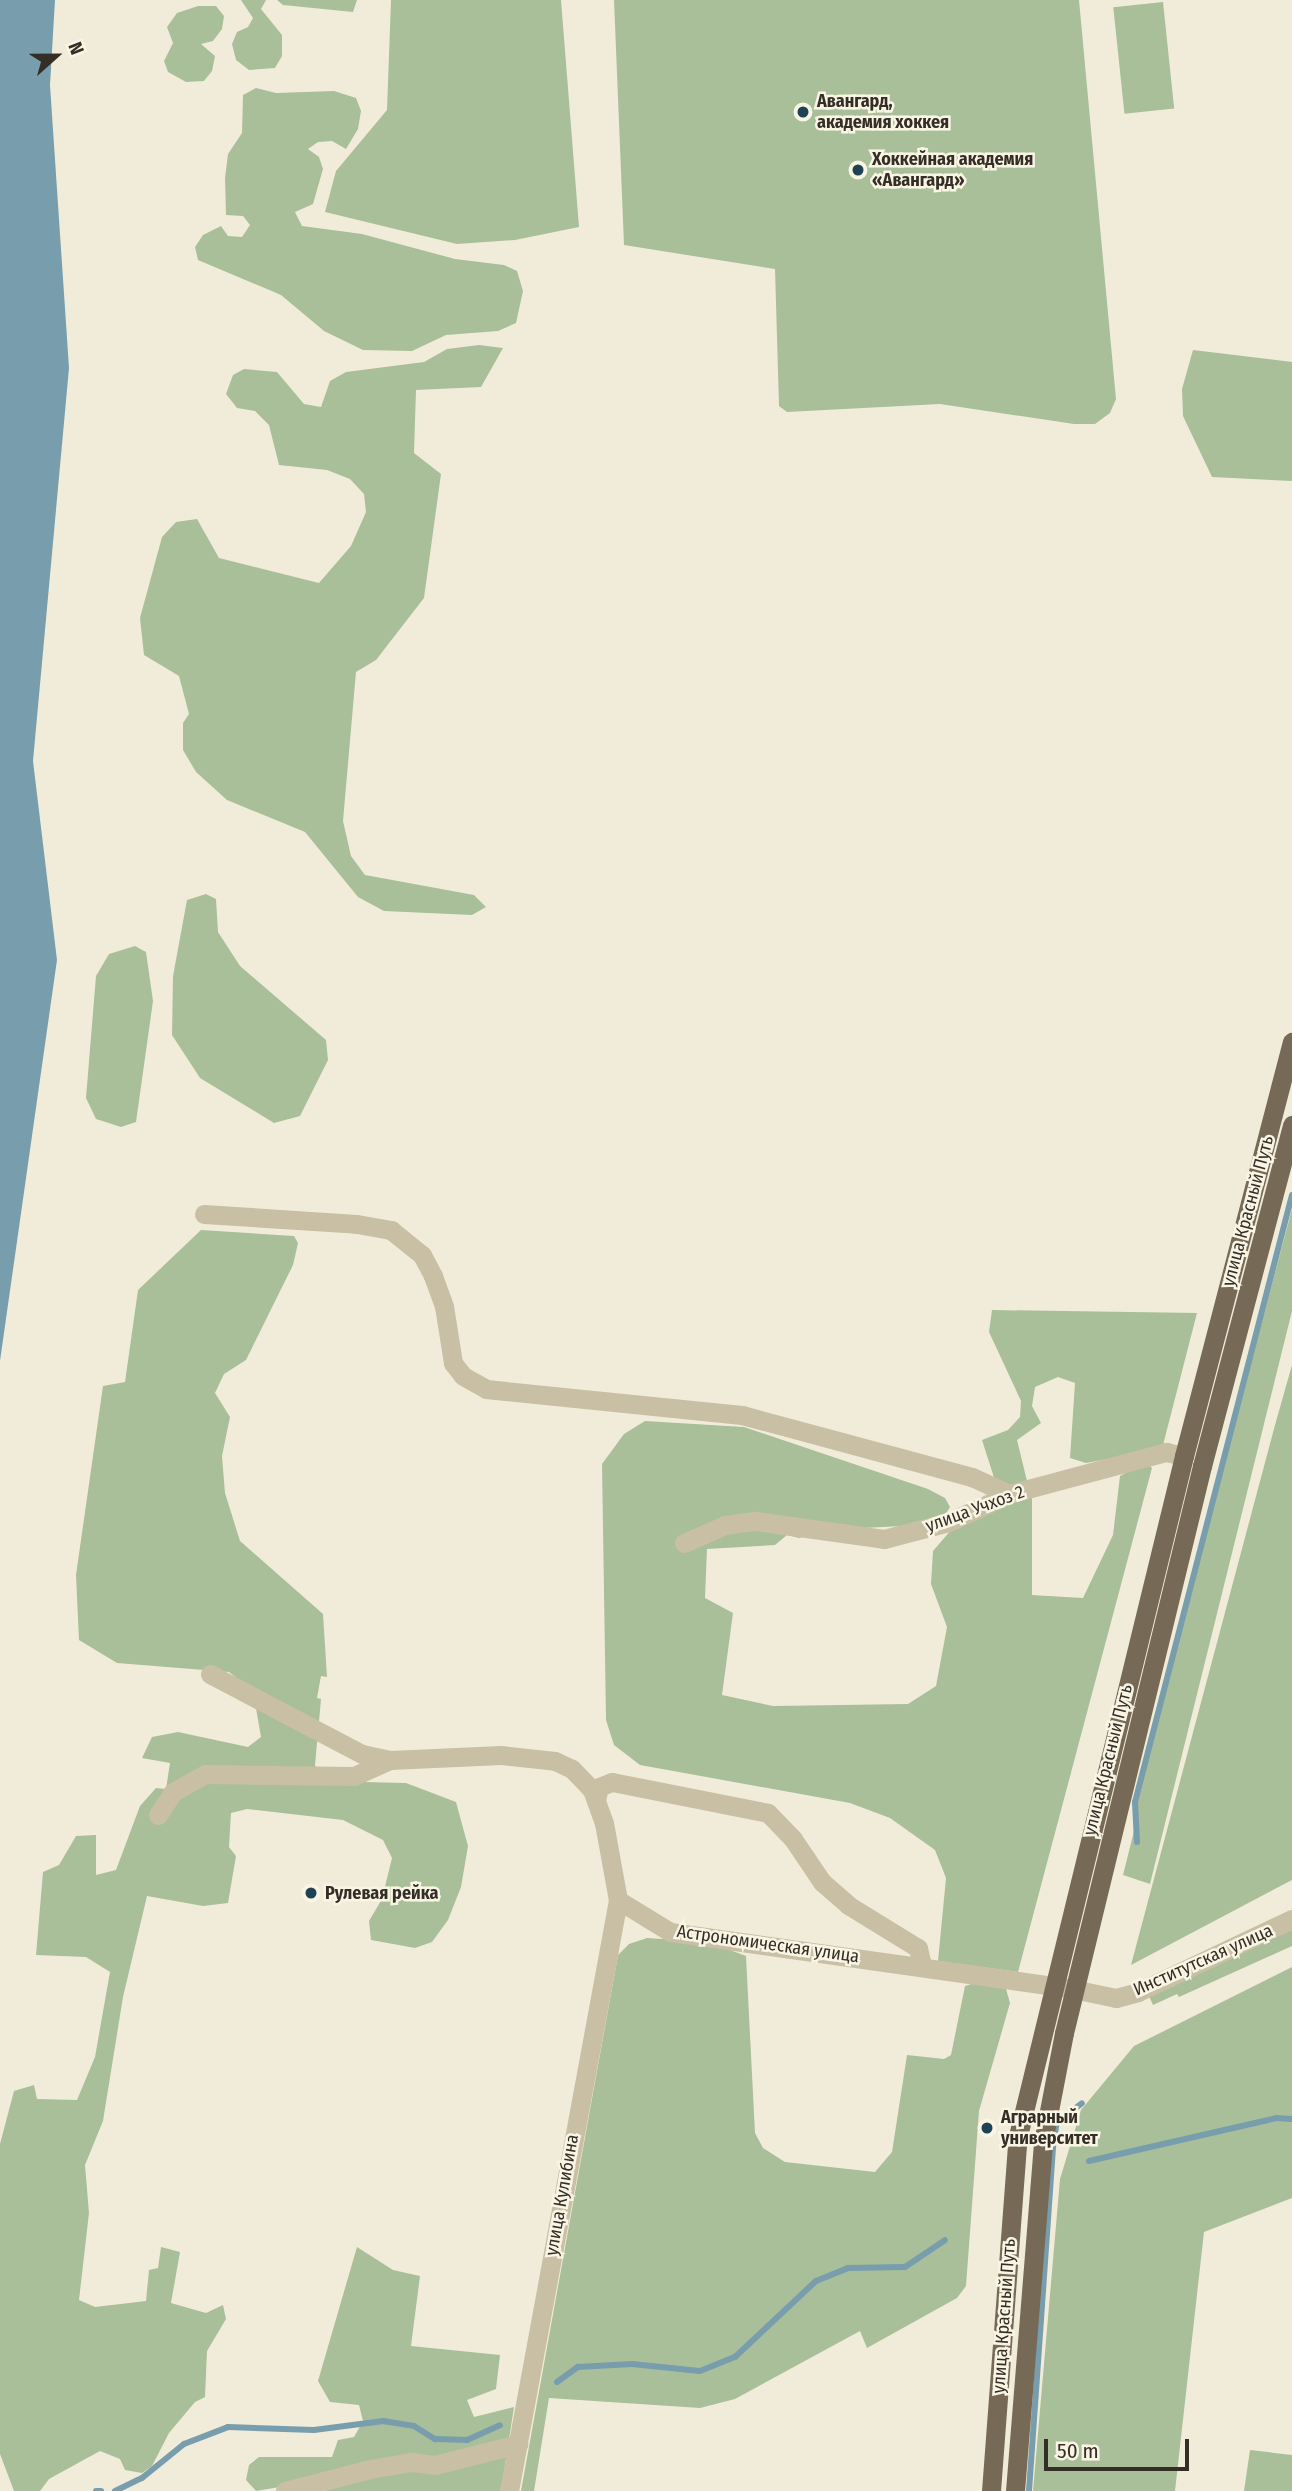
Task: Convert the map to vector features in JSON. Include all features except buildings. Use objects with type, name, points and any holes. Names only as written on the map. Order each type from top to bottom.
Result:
[{"type":"main road","name":"улица Красный Путь","points":[[992,2491],[1018,2136],[1052,1984],[1184,1456],[1292,1042]]},
{"type":"main road","name":"улица Красный Путь","points":[[1015,2491],[1043,2142],[1073,1989],[1205,1452],[1292,1125]]},
{"type":"street","points":[[204,1214],[357,1224],[391,1230],[422,1255],[433,1276],[444,1306],[453,1363],[463,1376],[486,1388],[742,1415],[972,1477],[1009,1494]]},
{"type":"street","name":"улица Учхоз 2","points":[[684,1544],[725,1525],[755,1521],[884,1539],[948,1522],[1009,1494],[1166,1452],[1184,1456]]},
{"type":"street","points":[[210,1674],[362,1754],[390,1760],[501,1755],[555,1761],[572,1769],[596,1800],[618,1900]]},
{"type":"street","points":[[158,1815],[173,1792],[205,1774],[354,1776],[390,1760]]},
{"type":"street","points":[[596,1800],[599,1787],[612,1782],[768,1813],[788,1831],[822,1882],[848,1905],[918,1948],[922,1965]]},
{"type":"street","name":"Астрономическая улица","points":[[618,1900],[670,1932],[922,1965],[1073,1989]]},
{"type":"street","name":"улица Кулибина","points":[[509,2491],[618,1900]]},
{"type":"street","name":"Институтская улица","points":[[1073,1989],[1116,1998],[1138,1992],[1292,1919]]},
{"type":"street","points":[[285,2491],[370,2469],[411,2462],[435,2465],[518,2444]]},
{"type":"green space","points":[[241,0],[266,0],[261,9],[282,35],[282,56],[275,68],[249,70],[236,60],[232,44],[237,32],[248,27],[253,18]]},
{"type":"green space","points":[[277,0],[357,0],[353,12],[283,5]]},
{"type":"green space","points":[[391,0],[561,0],[579,227],[515,240],[457,244],[325,212],[336,171],[387,110]]},
{"type":"green space","name":"Хоккейная академия «Авангард»","points":[[614,0],[1079,0],[1116,399],[1110,413],[1095,424],[1074,424],[940,404],[787,412],[779,406],[775,269],[624,245]]},
{"type":"green space","points":[[1163,2],[1174,108],[1124,114],[1113,7]]},
{"type":"green space","points":[[198,6],[216,6],[224,16],[222,29],[213,41],[201,44],[215,56],[212,71],[204,81],[186,82],[168,72],[164,61],[173,43],[167,27],[177,13]]},
{"type":"green space","points":[[256,88],[276,93],[334,91],[356,98],[361,111],[358,129],[346,149],[332,141],[318,142],[308,149],[319,157],[323,169],[313,204],[295,212],[302,226],[362,234],[455,259],[504,265],[517,271],[523,291],[516,323],[498,331],[446,335],[412,351],[363,350],[324,331],[281,295],[198,260],[195,247],[203,235],[221,226],[228,236],[242,237],[250,225],[243,216],[226,215],[225,178],[228,154],[242,133],[243,95]]},
{"type":"green space","points":[[479,345],[503,348],[481,387],[416,390],[414,453],[441,474],[424,598],[376,660],[356,672],[343,821],[351,856],[365,875],[474,895],[486,907],[472,915],[384,911],[358,897],[305,832],[227,800],[196,772],[183,750],[183,723],[189,714],[179,676],[144,655],[140,618],[162,537],[176,522],[197,519],[219,558],[319,583],[351,546],[366,512],[364,494],[350,479],[327,470],[279,465],[269,425],[255,411],[237,408],[226,394],[233,375],[244,369],[277,372],[304,404],[321,407],[330,381],[346,372],[424,362],[447,349]]},
{"type":"green space","points":[[1193,350],[1292,362],[1292,481],[1212,477],[1183,416],[1182,389]]},
{"type":"green space","points":[[206,894],[216,899],[218,932],[240,966],[326,1040],[328,1060],[300,1116],[274,1123],[200,1078],[172,1035],[173,976],[187,900]]},
{"type":"green space","points":[[135,946],[146,952],[153,1001],[136,1122],[121,1127],[96,1119],[86,1098],[96,976],[109,954]]},
{"type":"green space","points":[[1292,1209],[1292,1311],[1150,1884],[1123,1875],[1136,1823],[1135,1798]]},
{"type":"green space","points":[[201,1230],[294,1236],[298,1243],[293,1265],[246,1360],[224,1374],[215,1393],[230,1417],[222,1456],[225,1493],[240,1541],[323,1614],[327,1677],[321,1676],[317,1698],[321,1699],[315,1765],[322,1781],[406,1783],[456,1802],[468,1846],[461,1887],[448,1920],[432,1942],[415,1948],[371,1940],[369,1921],[382,1899],[392,1858],[383,1840],[343,1820],[247,1809],[231,1813],[229,1847],[236,1856],[228,1903],[203,1906],[147,1896],[123,1997],[103,2121],[85,2165],[89,2213],[79,2300],[95,2307],[146,2301],[149,2270],[158,2268],[161,2247],[180,2252],[171,2303],[206,2313],[223,2305],[226,2319],[207,2351],[205,2397],[195,2402],[169,2433],[152,2466],[142,2473],[125,2470],[120,2459],[100,2451],[49,2479],[40,2491],[14,2491],[0,2454],[0,2144],[14,2091],[34,2085],[37,2099],[77,2100],[95,2057],[110,1972],[86,1957],[36,1955],[43,1872],[59,1865],[76,1836],[96,1835],[96,1875],[116,1870],[140,1806],[156,1788],[166,1789],[170,1763],[142,1758],[152,1737],[178,1732],[248,1747],[261,1737],[253,1691],[229,1672],[117,1663],[79,1640],[76,1575],[103,1386],[125,1382],[138,1290]]},
{"type":"green space","points":[[992,1310],[1197,1313],[1162,1449],[1086,1463],[1070,1458],[1075,1383],[1058,1377],[1035,1387],[1032,1406],[1041,1423],[1017,1440],[1027,1481],[998,1490],[982,1440],[1008,1430],[1020,1417],[1021,1401],[989,1332]]},
{"type":"green space","points":[[1292,1365],[1292,1880],[1131,1965],[1275,1425]]},
{"type":"green space","points":[[645,1421],[744,1427],[928,1489],[945,1498],[950,1507],[942,1520],[921,1525],[826,1530],[799,1538],[787,1535],[775,1545],[707,1549],[705,1598],[733,1613],[722,1695],[773,1706],[908,1704],[936,1686],[947,1627],[931,1584],[933,1551],[958,1522],[984,1510],[1032,1497],[1032,1595],[1083,1598],[1113,1535],[1120,1476],[1146,1462],[1152,1468],[1018,1972],[938,1961],[946,1878],[935,1850],[890,1818],[850,1803],[640,1765],[614,1745],[606,1720],[602,1464],[624,1434]]},
{"type":"green space","points":[[1292,1926],[1292,1946],[1179,1997],[1177,1994],[1153,2005],[1149,1996]]},
{"type":"green space","points":[[647,1938],[708,1942],[746,1956],[755,2133],[763,2148],[785,2162],[875,2172],[892,2152],[907,2055],[944,2059],[951,2055],[965,1986],[978,1982],[1006,1989],[1010,2003],[979,2111],[966,2286],[957,2298],[867,2348],[860,2331],[735,2399],[700,2408],[549,2398],[534,2491],[521,2491],[618,1955],[629,1944]]},
{"type":"green space","points":[[1292,1967],[1292,2198],[1204,2232],[1175,2491],[1033,2491],[1060,2179],[1081,2110],[1134,2046]]},
{"type":"green space","points":[[357,2247],[393,2270],[420,2276],[411,2346],[500,2355],[496,2389],[467,2400],[474,2417],[514,2407],[501,2491],[310,2491],[439,2460],[256,2491],[246,2480],[249,2465],[259,2457],[332,2457],[338,2440],[354,2437],[363,2421],[359,2405],[330,2402],[318,2381]]},
{"type":"green space","points":[[1250,2450],[1292,2455],[1292,2491],[1244,2491]]},
{"type":"water","points":[[0,0],[55,0],[50,85],[69,368],[33,761],[57,960],[0,1361]]},
{"type":"waterway","points":[[1137,1842],[1135,1802],[1292,1195]]},
{"type":"waterway","points":[[1029,2491],[1053,2146],[1057,2122],[1082,2103]]},
{"type":"waterway","points":[[1089,2161],[1276,2118],[1292,2119]]},
{"type":"waterway","points":[[557,2382],[578,2367],[632,2364],[700,2371],[735,2357],[816,2281],[848,2268],[905,2267],[945,2240]]},
{"type":"waterway","points":[[115,2491],[142,2478],[184,2444],[228,2427],[314,2430],[383,2421],[414,2426],[435,2439],[467,2440],[500,2425]]},
{"type":"waterway","points":[[96,2491],[101,2491]]},
{"type":"place","name":"Авангард, академия хоккея","points":[[803,112]]},
{"type":"place","name":"Хоккейная академия «Авангард»","points":[[858,170]]},
{"type":"place","name":"Рулевая рейка","points":[[311,1893]]},
{"type":"place","name":"Аграрный университет","points":[[987,2128]]}]
